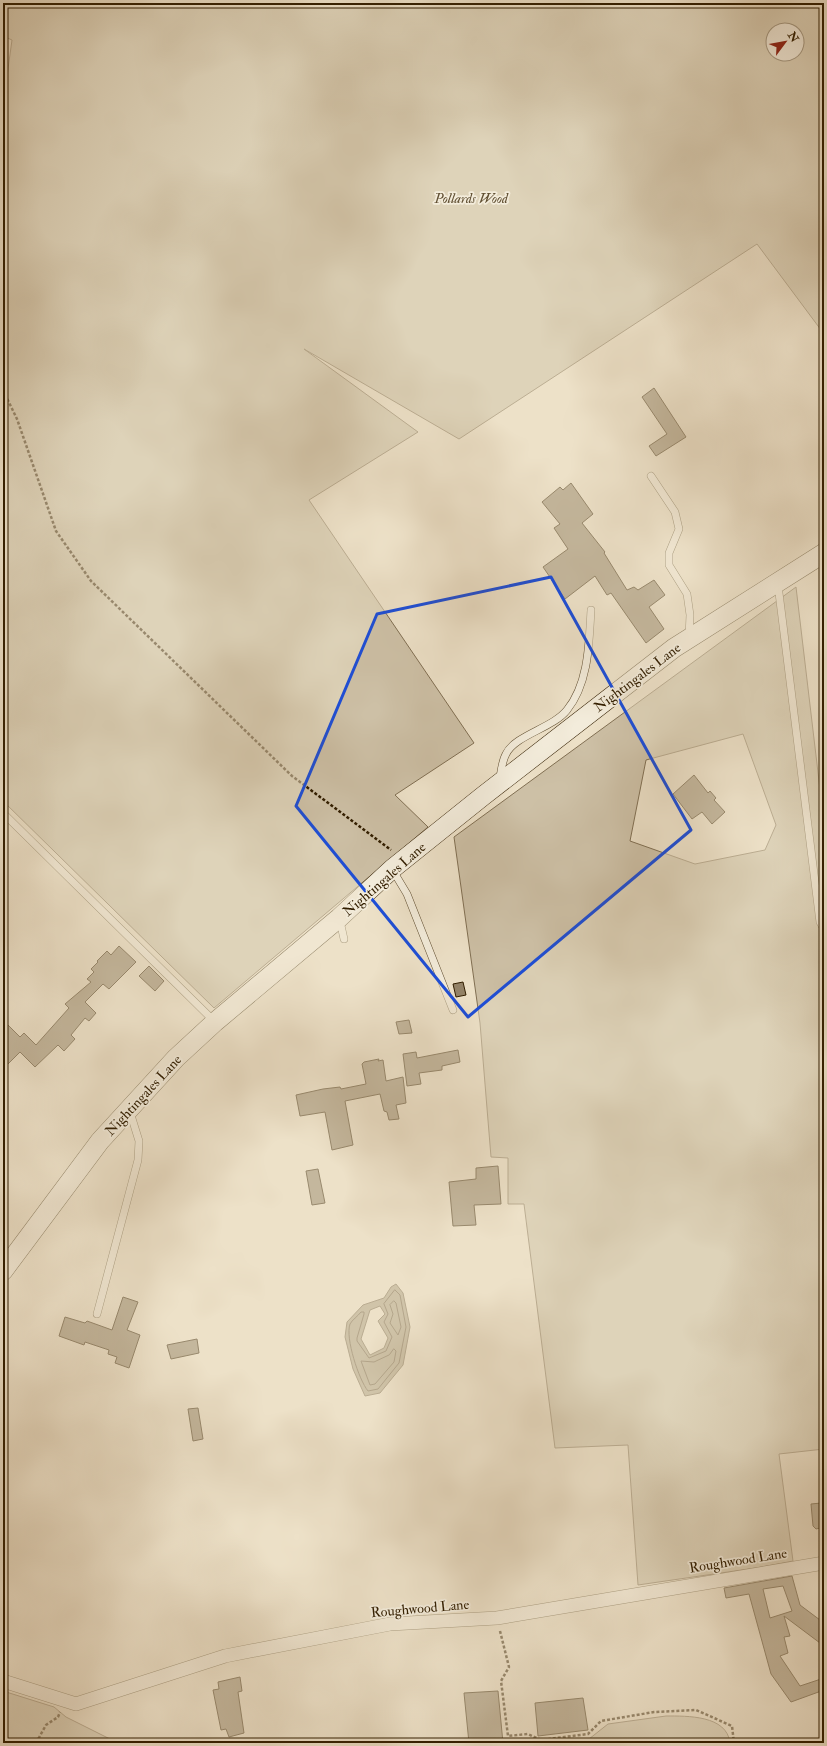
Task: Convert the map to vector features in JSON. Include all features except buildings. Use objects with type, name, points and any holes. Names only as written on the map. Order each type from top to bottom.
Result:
[{"type":"main road","name":"Nightingales Lane","points":[[3,1271],[100,1141],[176,1058],[215,1022],[339,918],[394,862],[674,648],[824,553]]},
{"type":"street","name":"Roughwood Lane","points":[[3,1681],[76,1704],[225,1656],[390,1624],[497,1618],[824,1563]]},
{"type":"lane","points":[[651,476],[675,512],[679,529],[669,553],[669,565],[687,594],[690,615],[688,639]]},
{"type":"lane","points":[[777,583],[820,922],[824,929]]},
{"type":"lane","points":[[498,784],[506,754],[512,745],[562,715],[574,700],[582,680],[589,648],[590,610]]},
{"type":"lane","points":[[3,813],[215,1022]]},
{"type":"lane","points":[[394,862],[453,1010]]},
{"type":"lane","points":[[339,918],[344,938]]},
{"type":"lane","points":[[97,1314],[138,1160],[140,1141],[129,1110]]},
{"type":"path","points":[[3,390],[17,419],[56,531],[91,581],[292,776],[394,862]]},
{"type":"path","points":[[497,1618],[509,1667],[501,1681],[508,1736],[528,1734],[541,1740],[588,1734],[601,1721],[654,1712],[696,1710],[732,1726],[734,1743]]},
{"type":"path","points":[[36,1743],[46,1725],[58,1717],[65,1701]]},
{"type":"highlighted area","points":[[551,577],[691,830],[468,1017],[296,806],[377,614]]},
{"type":"green space","name":"Pollards Wood","points":[[3,3],[824,3],[824,334],[757,244],[459,439],[304,349],[418,432],[309,500],[474,743],[395,795],[428,827],[214,1008],[3,801],[3,105],[12,40],[3,36]]},
{"type":"green space","points":[[796,587],[824,823],[824,1449],[779,1454],[793,1561],[638,1585],[628,1445],[555,1448],[524,1204],[508,1204],[508,1158],[491,1157],[480,1023],[454,837]],"holes":[[[743,734],[776,825],[765,850],[695,864],[630,841],[646,760]]]},
{"type":"green space","points":[[3,1691],[54,1707],[66,1717],[118,1743],[3,1743]]},
{"type":"green space","points":[[666,1716],[695,1717],[714,1722],[722,1727],[727,1734],[730,1743],[557,1743],[589,1739],[608,1724]]},
{"type":"water","points":[[396,1284],[403,1293],[410,1327],[403,1365],[380,1393],[365,1396],[353,1369],[345,1337],[347,1322],[363,1305],[384,1298],[391,1287]],"holes":[[[380,1306],[385,1314],[378,1321],[388,1338],[384,1348],[370,1355],[361,1339],[370,1310]]]}]
